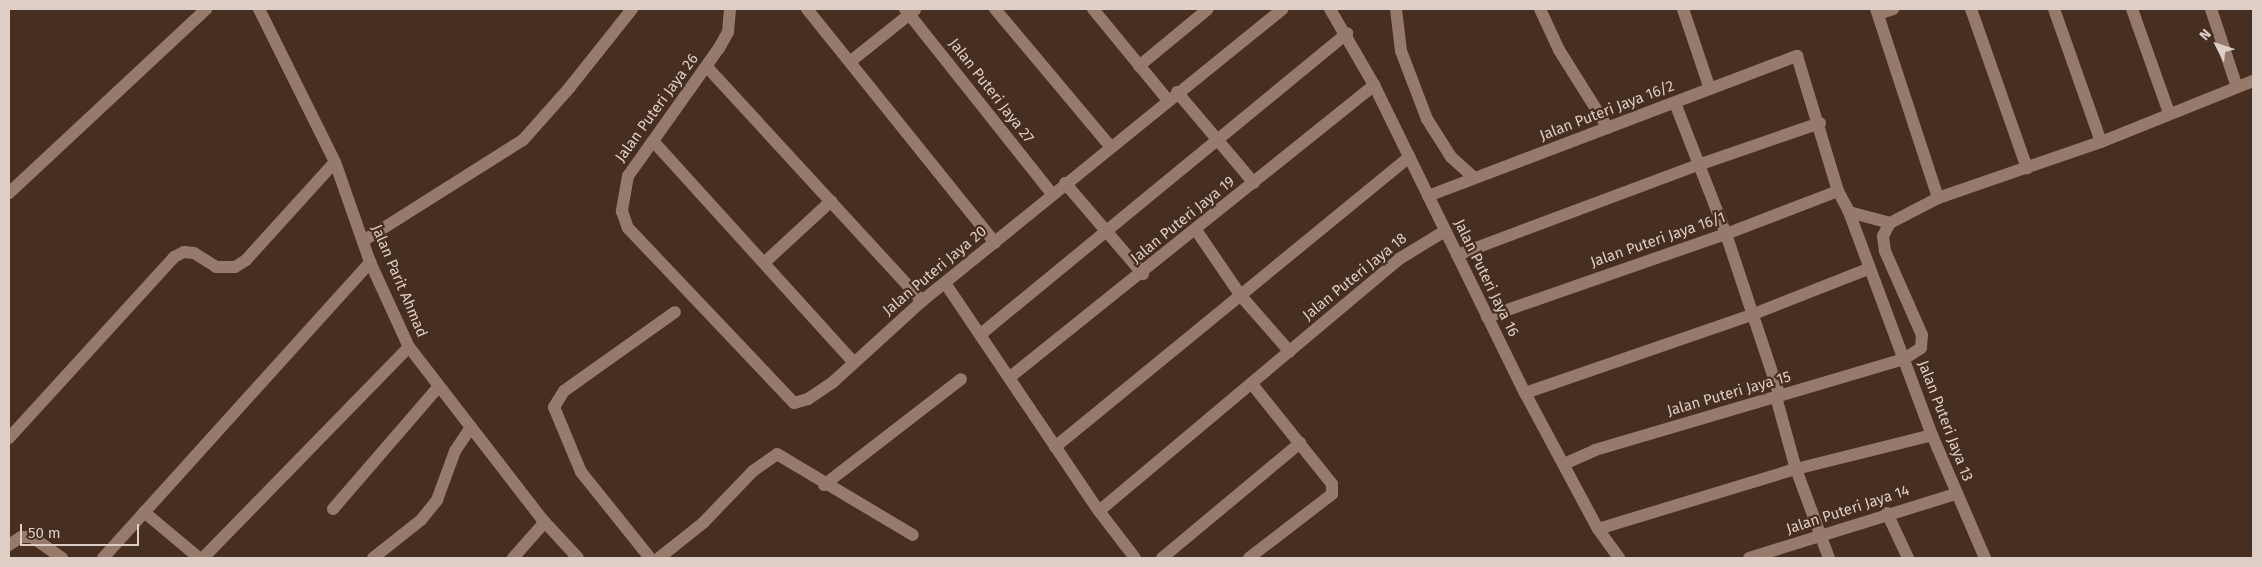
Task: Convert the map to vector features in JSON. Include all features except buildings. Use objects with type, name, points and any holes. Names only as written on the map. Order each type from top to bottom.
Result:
[{"type":"street","points":[[9,192],[206,9]]},
{"type":"street","name":"Jalan Parit Ahmad","points":[[259,9],[335,162],[370,262],[409,347],[545,522],[578,558]]},
{"type":"street","points":[[363,241],[523,140],[570,87],[632,9]]},
{"type":"street","name":"Jalan Puteri Jaya 26","points":[[628,228],[621,200],[628,176],[707,67],[728,32],[730,9]]},
{"type":"street","points":[[808,9],[995,243]]},
{"type":"street","points":[[995,9],[1110,146]]},
{"type":"street","points":[[1093,9],[1139,66],[1172,96],[1254,183]]},
{"type":"street","points":[[1139,66],[1208,9]]},
{"type":"street","name":"Jalan Puteri Jaya 20","points":[[628,228],[794,403],[808,399],[832,382],[922,301],[995,243],[1065,183],[1282,9]]},
{"type":"street","name":"Jalan Puteri Jaya 16","points":[[1330,9],[1347,33],[1374,85],[1525,393],[1598,529],[1618,558]]},
{"type":"street","points":[[1396,9],[1401,51],[1427,119],[1451,157],[1474,178]]},
{"type":"street","points":[[1540,9],[1559,50],[1608,128]]},
{"type":"street","points":[[1683,9],[1710,89]]},
{"type":"street","points":[[1893,9],[1877,12],[1938,198]]},
{"type":"street","points":[[1971,9],[2027,168]]},
{"type":"street","points":[[2054,9],[2101,142]]},
{"type":"street","points":[[2132,9],[2169,113]]},
{"type":"street","points":[[2211,9],[2237,87]]},
{"type":"street","points":[[851,61],[910,11]]},
{"type":"street","name":"Jalan Puteri Jaya 27","points":[[910,11],[1052,194]]},
{"type":"street","points":[[981,334],[1347,33]]},
{"type":"street","name":"Jalan Puteri Jaya 16/2","points":[[1428,196],[1797,56]]},
{"type":"street","name":"Jalan Puteri Jaya 13","points":[[1797,56],[1820,124],[1838,191],[1849,212],[1868,270],[1932,435],[1985,558]]},
{"type":"street","points":[[707,67],[922,301]]},
{"type":"street","points":[[1904,359],[1921,348],[1922,335],[1885,251],[1883,236],[1890,223],[1938,198],[2101,142],[2169,113],[2253,81]]},
{"type":"street","name":"Jalan Puteri Jaya 19","points":[[1010,377],[1143,274],[1374,85]]},
{"type":"street","points":[[1675,103],[1726,234],[1778,396],[1796,469],[1819,538],[1828,558]]},
{"type":"street","points":[[1457,255],[1698,164],[1820,124]]},
{"type":"street","points":[[653,141],[765,262],[854,363]]},
{"type":"street","points":[[1055,447],[1409,157]]},
{"type":"street","points":[[9,438],[174,256],[184,252],[194,253],[216,267],[235,267],[246,260],[335,162]]},
{"type":"street","points":[[1065,183],[1105,232],[1143,274]]},
{"type":"street","name":"Jalan Puteri Jaya 16/1","points":[[1487,316],[1726,234],[1838,191]]},
{"type":"street","points":[[765,262],[831,201]]},
{"type":"street","points":[[1849,212],[1890,223]]},
{"type":"street","points":[[1196,230],[1241,296],[1290,352]]},
{"type":"street","name":"Jalan Puteri Jaya 18","points":[[1098,510],[1290,352],[1399,259],[1445,231]]},
{"type":"street","points":[[103,558],[370,262]]},
{"type":"street","points":[[1525,393],[1751,315],[1868,270]]},
{"type":"street","points":[[946,283],[1098,510],[1135,558]]},
{"type":"street","points":[[650,558],[581,472],[554,407],[564,392],[675,312]]},
{"type":"street","points":[[203,558],[409,347]]},
{"type":"street","name":"Jalan Puteri Jaya 15","points":[[1564,464],[1595,450],[1904,359]]},
{"type":"street","points":[[824,484],[962,379]]},
{"type":"street","points":[[1249,558],[1332,494],[1332,484],[1250,383]]},
{"type":"street","points":[[333,509],[440,386]]},
{"type":"street","points":[[373,558],[421,520],[437,500],[455,451],[471,427]]},
{"type":"street","points":[[1598,529],[1796,469],[1932,435]]},
{"type":"street","points":[[1162,558],[1300,443]]},
{"type":"street","points":[[659,558],[703,523],[753,471],[777,454],[824,484],[913,535]]},
{"type":"street","name":"Jalan Puteri Jaya 14","points":[[1749,558],[1819,538],[1887,513],[1956,494]]},
{"type":"street","points":[[144,512],[199,558]]},
{"type":"street","points":[[1887,513],[1908,558]]},
{"type":"street","points":[[513,558],[545,522]]},
{"type":"street","points":[[9,545],[21,537],[32,537],[62,558]]}]
